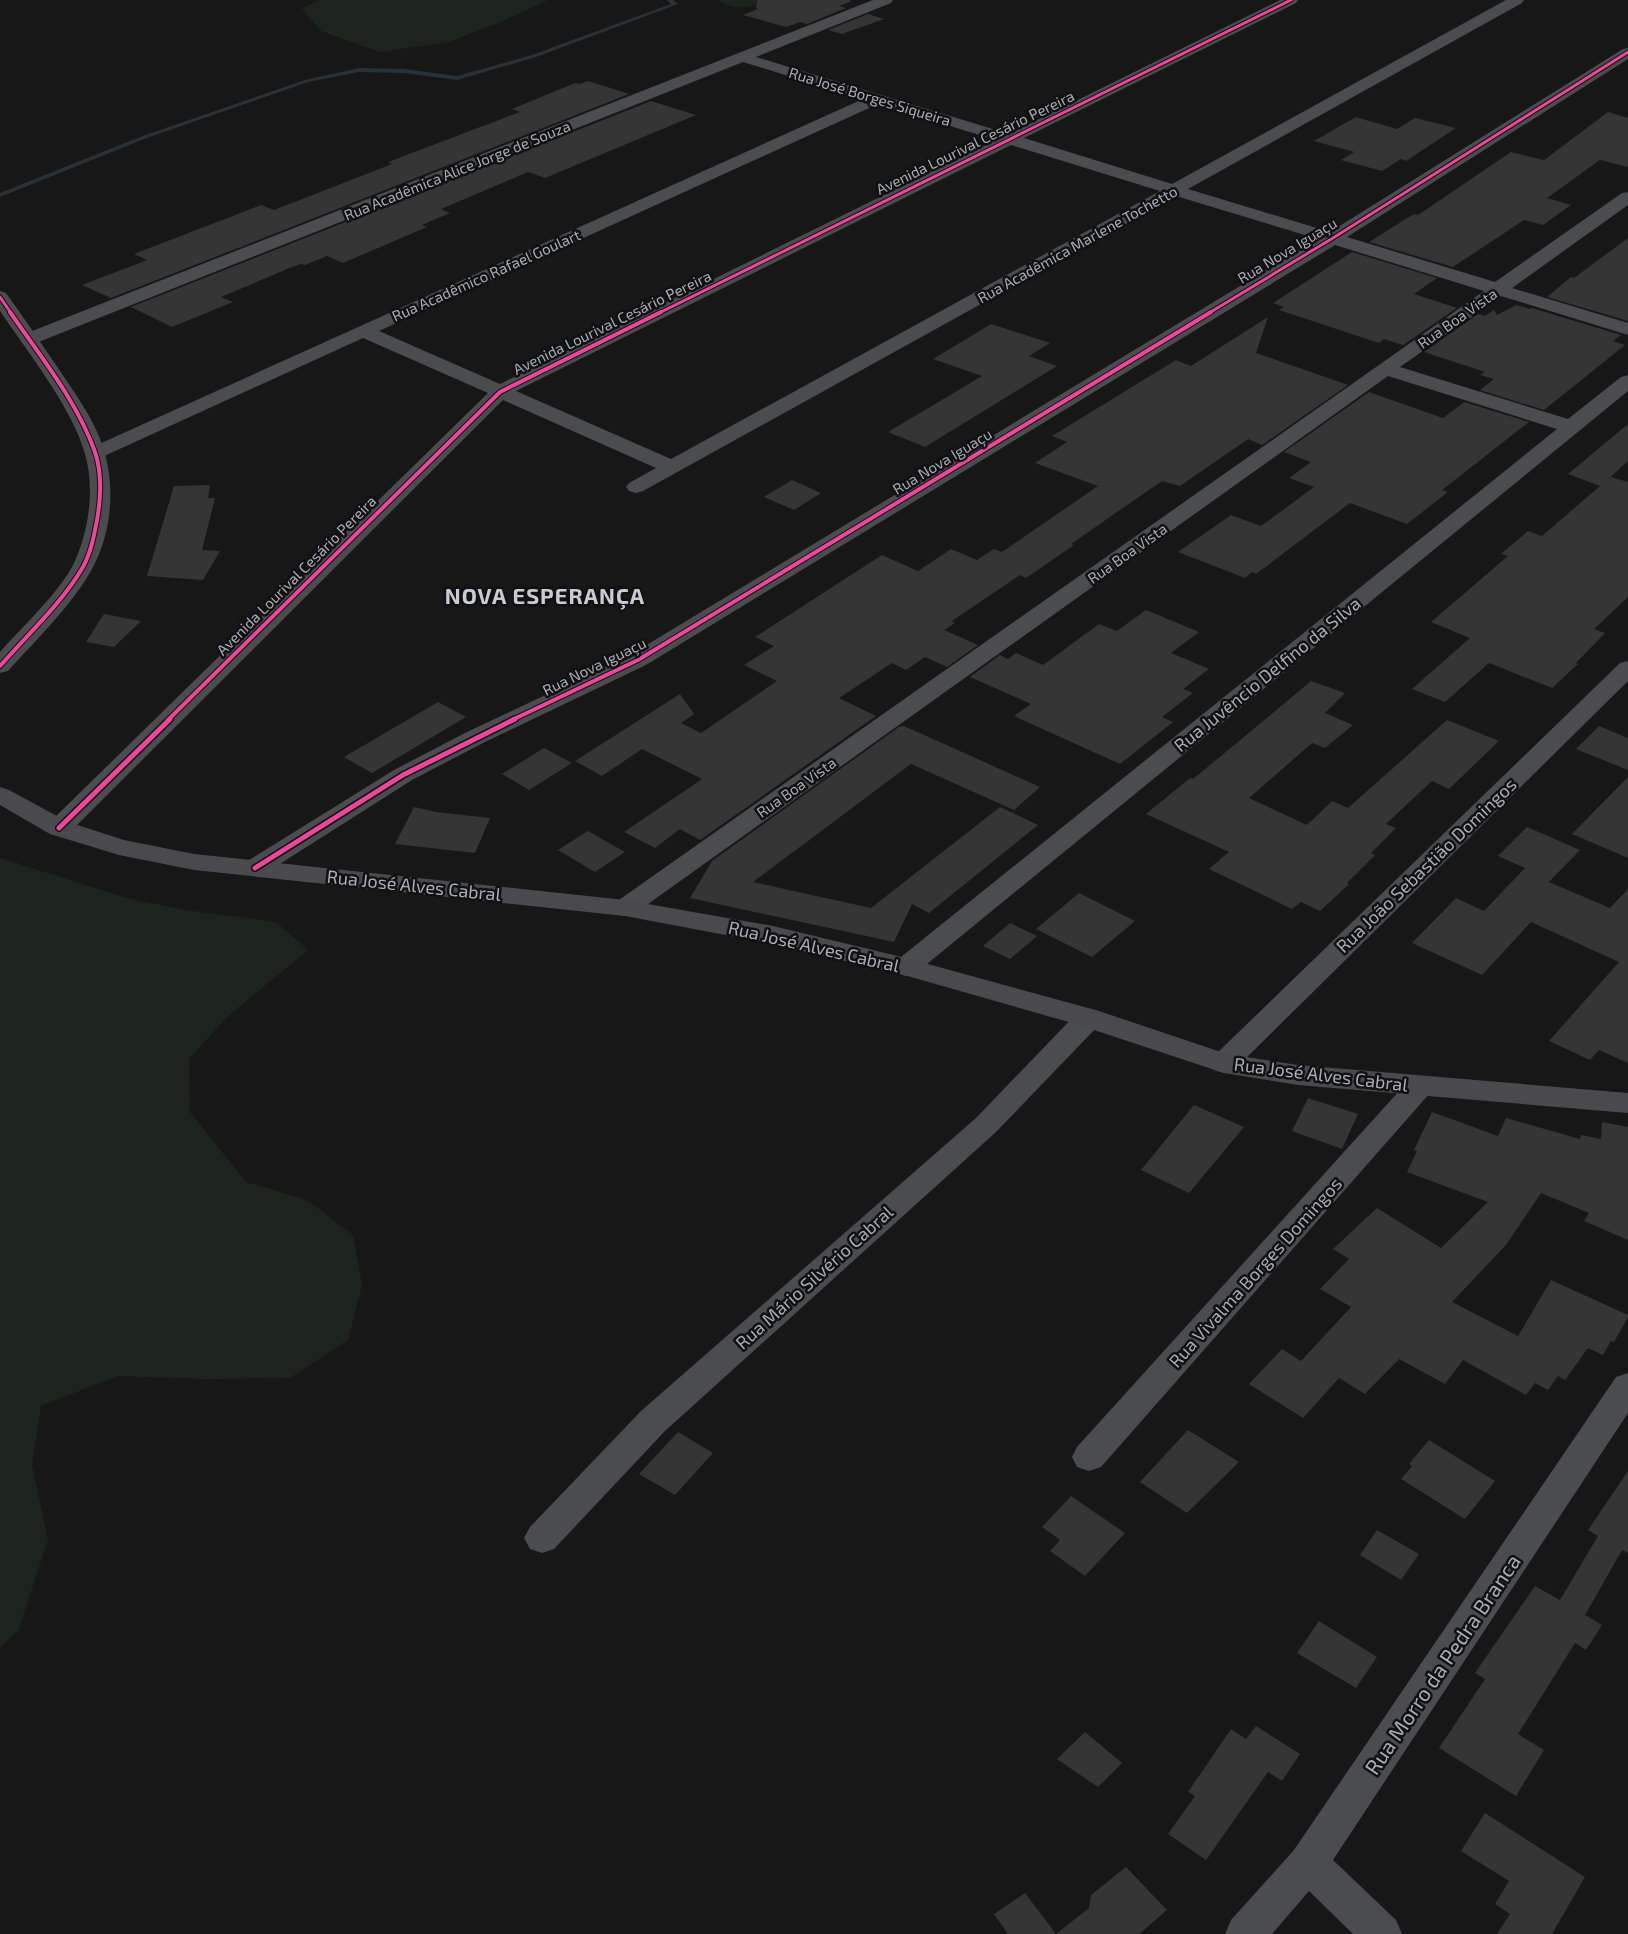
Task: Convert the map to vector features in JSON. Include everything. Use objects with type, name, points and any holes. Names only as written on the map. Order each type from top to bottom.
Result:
[{"type":"main road","name":"Rua José Alves Cabral","points":[[0,795],[59,828],[119,847],[194,862],[625,908],[773,935],[906,967],[1089,1018],[1224,1063],[1298,1075],[1628,1103]]},
{"type":"street","name":"Rua Acadêmica Alice Jorge de Souza","points":[[29,339],[886,0]]},
{"type":"street","name":"Avenida Lourival Cesário Pereira","points":[[59,828],[500,392],[1291,0]]},
{"type":"street","name":"Rua Acadêmica Marlene Tochetto","points":[[636,487],[1518,0]]},
{"type":"street","name":"Rua Nova Iguaçu","points":[[255,868],[403,775],[474,738],[638,660],[1332,238],[1628,52]]},
{"type":"street","name":"Rua José Borges Siqueira","points":[[742,57],[1628,329]]},
{"type":"street","name":"Rua Acadêmico Rafael Goulart","points":[[95,453],[878,98]]},
{"type":"street","name":"Rua Boa Vista","points":[[625,908],[1628,197]]},
{"type":"street","points":[[0,297],[62,388],[82,422],[95,453],[100,480],[99,508],[94,538],[82,566],[62,596],[0,666]]},
{"type":"street","points":[[362,331],[672,467]]},
{"type":"street","points":[[1386,369],[1572,427]]},
{"type":"street","name":"Rua Juvêncio Delfino da Silva","points":[[906,967],[1628,381]]},
{"type":"street","name":"Rua João Sebastião Domingos","points":[[1224,1063],[1628,668]]},
{"type":"street","name":"Rua Mário Silvério Cabral","points":[[542,1538],[654,1421],[986,1125],[1089,1018]]},
{"type":"street","name":"Rua Vivalma Borges Domingos","points":[[1089,1457],[1420,1086]]},
{"type":"street","name":"Rua Morro da Pedra Branca","points":[[1245,1934],[1308,1863],[1628,1386]]},
{"type":"street","points":[[1308,1863],[1382,1934]]},
{"type":"shaded area","points":[[318,0],[548,0],[499,23],[448,42],[380,52],[321,31],[302,9]]},
{"type":"shaded area","points":[[717,0],[767,0],[742,8]]},
{"type":"shaded area","points":[[0,858],[127,898],[185,910],[276,922],[308,950],[226,1018],[189,1059],[190,1112],[246,1182],[307,1200],[353,1235],[362,1285],[348,1340],[290,1378],[204,1379],[117,1376],[41,1406],[32,1465],[48,1540],[18,1631],[0,1647]]},
{"type":"building","points":[[758,0],[850,0],[850,2],[839,6],[846,8],[807,24],[800,22],[786,27],[743,15],[758,9],[756,8]]},
{"type":"building","points":[[868,14],[884,19],[842,34],[828,30]]},
{"type":"building","points":[[588,81],[629,94],[111,298],[82,285],[147,260],[134,254],[261,205],[274,210],[392,164],[388,162],[520,112],[512,109],[575,83],[580,84]]},
{"type":"building","points":[[651,101],[696,115],[545,178],[528,172],[441,209],[450,213],[422,225],[427,227],[343,263],[327,256],[305,265],[301,264],[292,267],[221,297],[233,302],[172,327],[131,307]]},
{"type":"building","points":[[1608,112],[1628,118],[1628,167],[1600,160],[1547,198],[1571,205],[1543,225],[1524,220],[1453,267],[1369,242],[1414,214],[1418,215],[1511,152],[1544,160]]},
{"type":"building","points":[[1356,117],[1397,129],[1415,118],[1456,128],[1406,161],[1401,159],[1382,171],[1341,160],[1354,152],[1314,141]]},
{"type":"building","points":[[1628,238],[1628,321],[1547,297],[1571,277],[1574,278]]},
{"type":"building","points":[[1352,252],[1437,278],[1414,294],[1457,308],[1403,345],[1384,339],[1379,343],[1279,310],[1284,307],[1273,303]]},
{"type":"building","points":[[1516,305],[1532,308],[1621,335],[1613,341],[1625,345],[1544,410],[1480,390],[1494,379],[1480,375],[1485,372],[1424,352],[1478,314],[1485,316],[1494,310],[1497,315]]},
{"type":"building","points":[[1268,317],[1256,353],[1348,385],[1262,445],[1248,439],[1180,486],[1162,481],[1071,544],[1074,545],[1026,578],[1020,575],[952,621],[955,623],[944,630],[978,645],[947,667],[925,657],[906,670],[892,663],[839,698],[876,716],[700,840],[680,829],[655,848],[624,832],[702,779],[642,749],[602,776],[575,761],[680,694],[694,714],[681,723],[701,733],[777,681],[744,665],[774,646],[755,637],[882,555],[918,571],[951,549],[977,560],[994,549],[1002,552],[1098,486],[1035,463],[1067,442],[1052,436],[1176,360],[1191,366]]},
{"type":"building","points":[[991,324],[1050,343],[1029,356],[1057,366],[925,447],[888,432],[982,376],[933,359]]},
{"type":"building","points":[[1369,392],[1443,418],[1464,402],[1529,422],[1442,490],[1448,492],[1407,524],[1350,503],[1256,574],[1252,572],[1245,578],[1178,552],[1231,515],[1261,526],[1314,487],[1289,478],[1311,462],[1284,452]]},
{"type":"building","points":[[1628,424],[1628,461],[1606,481],[1611,477],[1628,482],[1628,597],[1594,629],[1605,633],[1576,663],[1578,664],[1552,688],[1489,663],[1445,702],[1412,689],[1470,638],[1431,622],[1508,556],[1501,554],[1528,531],[1542,536],[1600,486],[1568,474]]},
{"type":"building","points":[[792,480],[821,493],[794,510],[764,497]]},
{"type":"building","points":[[210,485],[208,498],[215,498],[202,550],[220,551],[203,580],[147,576],[174,486]]},
{"type":"building","points":[[1146,610],[1199,632],[1171,653],[1209,669],[1183,689],[1193,693],[1162,717],[1173,722],[1120,764],[1014,716],[1031,704],[970,677],[1000,655],[1008,659],[1016,653],[1043,665],[1099,624],[1117,631]]},
{"type":"building","points":[[104,614],[141,621],[114,647],[86,642]]},
{"type":"building","points":[[1311,681],[1345,693],[1325,713],[1353,725],[1325,748],[1312,743],[1249,798],[1307,825],[1332,801],[1348,808],[1447,720],[1499,741],[1449,789],[1432,781],[1386,824],[1396,828],[1371,853],[1375,855],[1347,883],[1349,884],[1320,911],[1301,902],[1292,909],[1209,869],[1229,852],[1146,814],[1190,778],[1193,779]]},
{"type":"building","points":[[438,702],[466,717],[372,773],[344,757]]},
{"type":"building","points":[[904,726],[1040,787],[1014,810],[911,764],[753,882],[871,908],[1000,807],[1038,825],[929,913],[912,904],[894,942],[690,898],[712,861],[899,727]]},
{"type":"building","points":[[1599,726],[1628,738],[1628,770],[1576,749]]},
{"type":"building","points":[[544,748],[572,763],[529,790],[502,774]]},
{"type":"building","points":[[1628,777],[1628,858],[1572,834]]},
{"type":"building","points":[[414,807],[436,812],[490,818],[475,853],[395,844]]},
{"type":"building","points":[[1527,827],[1580,850],[1549,882],[1610,908],[1628,889],[1628,1063],[1599,1050],[1590,1060],[1549,1041],[1619,962],[1531,922],[1482,975],[1412,943],[1456,898],[1484,911],[1525,868],[1498,856]]},
{"type":"building","points":[[588,831],[625,852],[595,872],[558,850]]},
{"type":"building","points":[[1079,893],[1135,921],[1092,957],[1036,929]]},
{"type":"building","points":[[1010,923],[1037,936],[1010,959],[983,946]]},
{"type":"building","points":[[1308,1098],[1358,1114],[1342,1149],[1292,1131]]},
{"type":"building","points":[[1194,1105],[1244,1127],[1189,1193],[1141,1170]]},
{"type":"building","points":[[1432,1112],[1498,1136],[1506,1118],[1580,1139],[1581,1135],[1601,1139],[1602,1122],[1628,1127],[1628,1240],[1584,1221],[1589,1213],[1541,1193],[1506,1245],[1452,1302],[1518,1336],[1551,1280],[1628,1315],[1628,1317],[1614,1342],[1611,1341],[1603,1355],[1588,1348],[1565,1380],[1558,1376],[1548,1390],[1535,1383],[1526,1395],[1463,1360],[1445,1384],[1399,1359],[1365,1394],[1339,1378],[1303,1418],[1249,1384],[1282,1349],[1301,1361],[1351,1307],[1320,1289],[1349,1259],[1333,1249],[1377,1208],[1441,1248],[1488,1202],[1407,1172],[1417,1151],[1414,1150]]},
{"type":"building","points":[[1188,1430],[1239,1462],[1187,1513],[1140,1482]]},
{"type":"building","points":[[678,1432],[713,1453],[675,1495],[639,1474]]},
{"type":"building","points":[[1429,1440],[1495,1481],[1465,1519],[1401,1479],[1412,1466],[1409,1464]]},
{"type":"building","points":[[1628,1471],[1628,1553],[1622,1550],[1585,1615],[1602,1625],[1586,1650],[1575,1643],[1518,1734],[1544,1750],[1516,1796],[1439,1748],[1485,1679],[1475,1673],[1535,1586],[1560,1600],[1598,1536],[1588,1530]]},
{"type":"building","points":[[1071,1496],[1125,1533],[1085,1576],[1050,1551],[1060,1540],[1042,1527]]},
{"type":"building","points":[[1377,1530],[1419,1554],[1401,1580],[1360,1555]]},
{"type":"building","points":[[1319,1621],[1377,1657],[1356,1688],[1297,1653]]},
{"type":"building","points":[[1256,1726],[1300,1754],[1282,1781],[1268,1772],[1206,1860],[1168,1834],[1195,1796],[1188,1792],[1231,1729],[1246,1739]]},
{"type":"building","points":[[1085,1732],[1122,1763],[1098,1787],[1057,1759]]},
{"type":"building","points":[[1485,1813],[1585,1877],[1552,1934],[1497,1934],[1510,1914],[1495,1904],[1509,1881],[1461,1851]]},
{"type":"building","points":[[1126,1867],[1167,1910],[1139,1934],[1056,1934],[1089,1908],[1091,1895]]},
{"type":"building","points":[[1025,1893],[1056,1934],[1008,1934],[994,1914]]},
{"type":"waterway","points":[[0,195],[142,138],[307,81],[359,70],[404,71],[457,78],[534,56],[675,4],[670,0]]},
{"type":"cycle path","points":[[59,828],[500,392],[1291,0]]},
{"type":"cycle path","points":[[255,868],[403,775],[474,738],[638,660],[1333,238],[1628,52]]},
{"type":"cycle path","points":[[0,297],[82,422],[95,453],[100,480],[99,508],[94,538],[83,566],[62,596],[0,666]]},
{"type":"district","name":"NOVA ESPERANÇA","points":[[545,595]]}]
